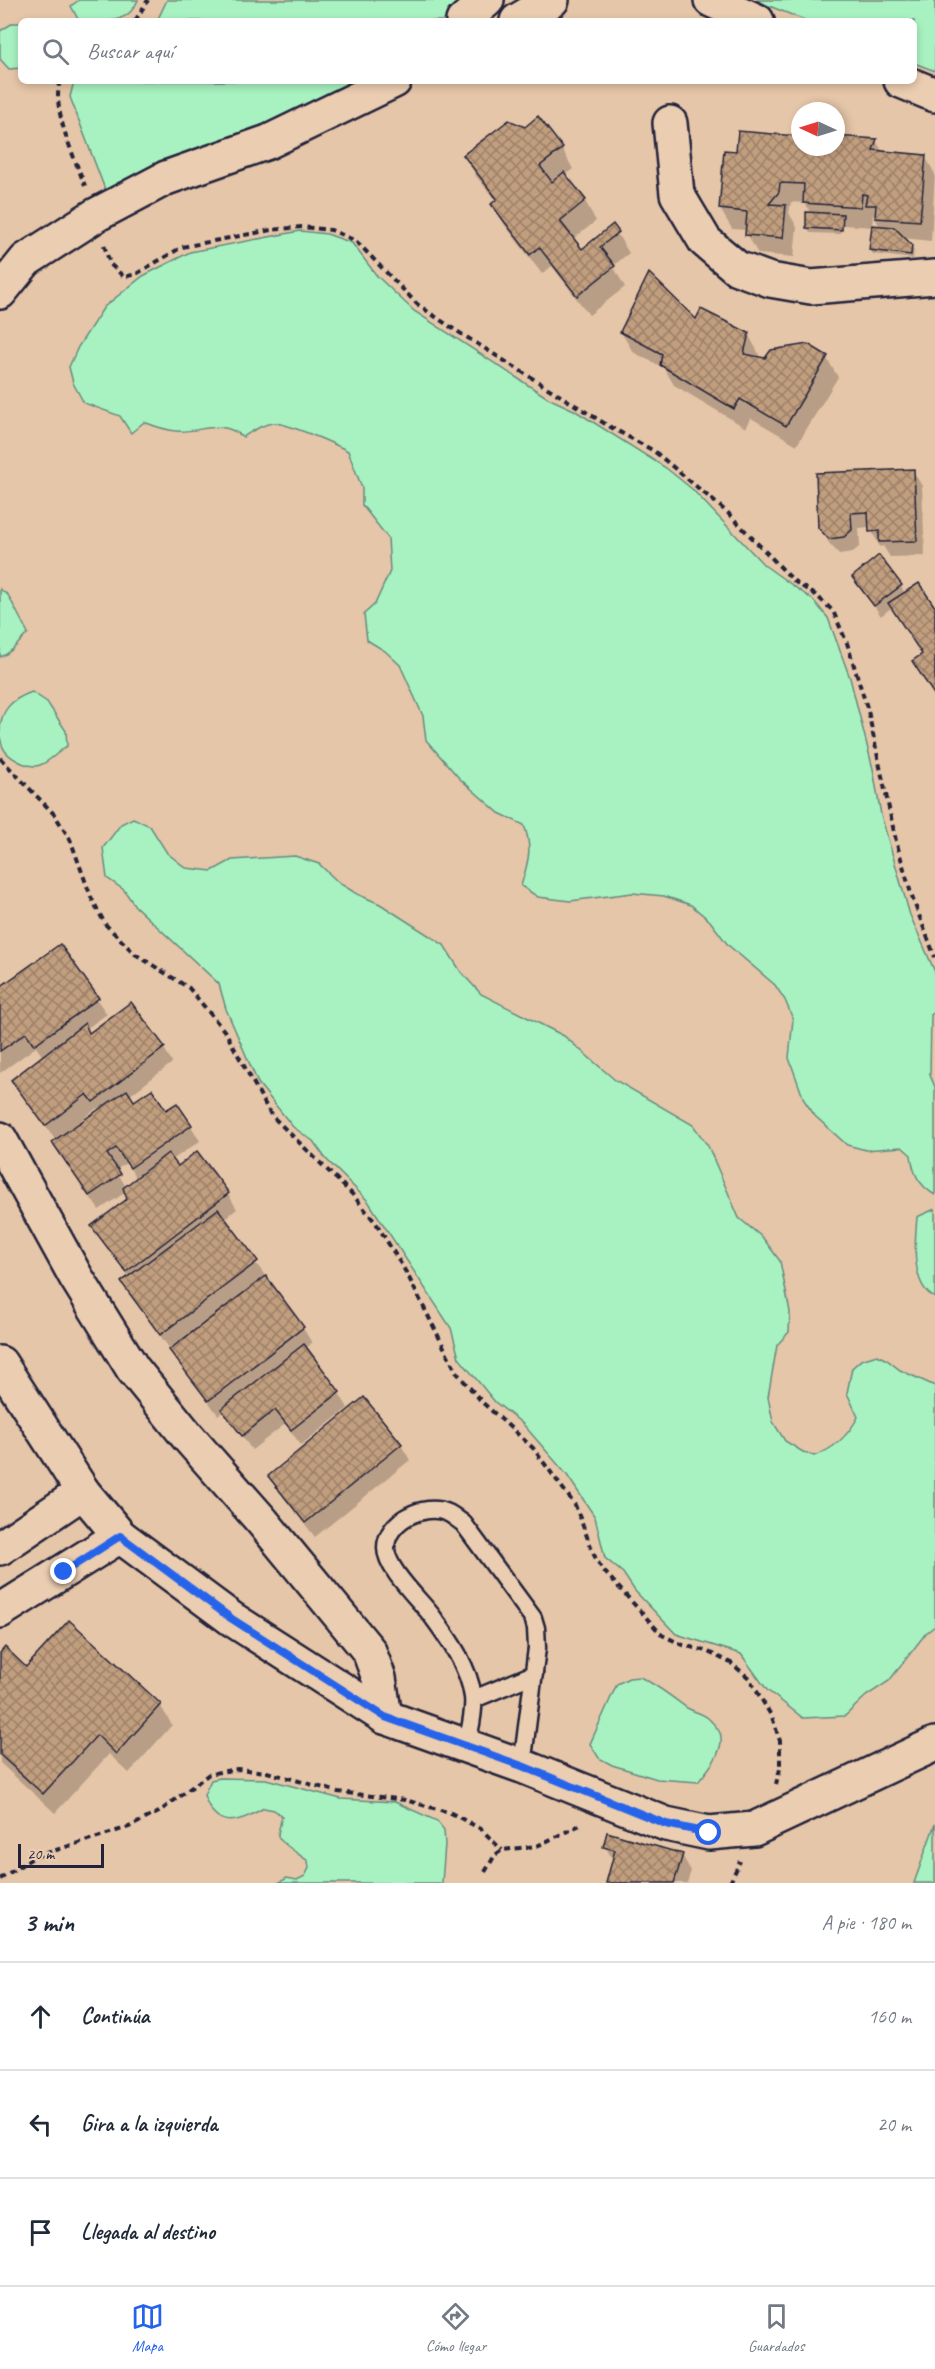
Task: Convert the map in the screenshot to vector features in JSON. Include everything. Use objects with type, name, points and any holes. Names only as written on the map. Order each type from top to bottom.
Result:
[{"type":"street","points":[[466,18],[487,0]]},
{"type":"street","points":[[522,18],[552,0]]},
{"type":"street","points":[[711,0],[750,18]]},
{"type":"street","points":[[0,292],[27,260],[96,215],[166,178],[268,142],[388,84]]},
{"type":"street","points":[[908,84],[935,95]]},
{"type":"street","points":[[670,123],[677,194],[705,241],[737,268],[770,280],[812,287],[935,277]]},
{"type":"street","points":[[0,1139],[76,1277],[133,1369],[369,1651],[379,1678],[385,1717]]},
{"type":"street","points":[[0,1363],[83,1492],[120,1536],[232,1619],[385,1717],[522,1766],[620,1807],[693,1831],[729,1833],[754,1828],[935,1744]]},
{"type":"street","points":[[0,1548],[83,1492]]},
{"type":"street","points":[[0,1611],[120,1536]]},
{"type":"lane","points":[[466,1746],[474,1699],[469,1678],[459,1657],[433,1617],[392,1566],[386,1549],[390,1533],[402,1520],[415,1513],[432,1509],[447,1512],[463,1523],[528,1608],[536,1628],[534,1674],[522,1766]]},
{"type":"lane","points":[[474,1699],[534,1674]]},
{"type":"path","points":[[137,18],[148,0]]},
{"type":"path","points":[[59,84],[62,122],[96,215],[110,264],[124,277],[136,274],[182,247],[271,230],[302,227],[331,230],[356,241],[417,304],[607,426],[654,451],[728,513],[794,580],[818,596],[833,611],[847,643],[868,711],[896,841],[912,897],[935,957]]},
{"type":"path","points":[[0,758],[54,814],[70,838],[91,897],[105,924],[135,954],[189,987],[226,1033],[271,1115],[352,1194],[376,1223],[407,1274],[457,1373],[483,1403],[533,1448],[575,1505],[594,1555],[602,1569],[662,1635],[683,1646],[706,1651],[731,1663],[749,1678],[772,1716],[780,1741],[780,1769]]},
{"type":"path","points":[[0,1879],[34,1857],[129,1827],[159,1812],[209,1774],[237,1769],[267,1773],[338,1791],[405,1800],[451,1813],[481,1829],[502,1850]]},
{"type":"path","points":[[485,1872],[495,1855],[502,1850],[537,1846],[620,1807]]},
{"type":"green space","points":[[79,0],[138,0],[134,8],[121,18],[77,18],[71,6]]},
{"type":"green space","points":[[167,0],[464,0],[446,18],[158,18]]},
{"type":"green space","points":[[754,0],[935,0],[935,71],[917,64],[917,18],[799,18]]},
{"type":"green space","points":[[13,23],[18,23],[18,68],[9,69],[0,59],[0,31]]},
{"type":"green space","points":[[73,84],[363,84],[106,192],[70,97]]},
{"type":"green space","points":[[300,231],[327,234],[352,243],[377,276],[414,311],[548,398],[574,410],[666,468],[692,489],[764,565],[813,600],[828,618],[850,678],[873,769],[881,815],[910,915],[935,972],[935,1012],[931,1015],[930,1075],[935,1087],[935,1195],[918,1178],[913,1168],[911,1155],[902,1147],[866,1150],[847,1145],[815,1116],[804,1100],[789,1058],[793,1019],[785,1000],[775,985],[728,945],[710,921],[691,905],[664,896],[632,893],[570,901],[538,897],[521,886],[529,849],[524,825],[499,813],[459,778],[426,740],[423,716],[400,665],[385,651],[367,640],[364,614],[375,604],[390,571],[388,538],[362,505],[362,488],[348,451],[299,430],[273,423],[243,437],[227,428],[176,431],[144,422],[131,433],[120,416],[84,403],[73,383],[69,367],[78,347],[104,307],[143,276],[190,252]]},
{"type":"green space","points":[[0,589],[8,595],[28,633],[12,650],[0,657]]},
{"type":"green space","points":[[32,692],[47,702],[66,731],[67,746],[36,766],[22,763],[8,755],[1,743],[0,732],[2,717],[8,706]]},
{"type":"green space","points":[[133,818],[150,826],[167,853],[186,868],[212,871],[232,860],[295,856],[319,864],[339,883],[380,904],[444,945],[461,972],[481,994],[564,1036],[615,1080],[693,1125],[708,1146],[739,1218],[763,1238],[780,1261],[790,1312],[789,1332],[777,1345],[768,1397],[773,1422],[785,1441],[814,1456],[828,1450],[845,1436],[858,1417],[847,1393],[852,1368],[861,1360],[877,1355],[900,1370],[935,1386],[935,1626],[926,1633],[889,1681],[866,1696],[845,1716],[803,1718],[767,1690],[741,1654],[676,1634],[635,1591],[623,1573],[605,1558],[595,1517],[567,1475],[523,1424],[495,1402],[459,1358],[451,1328],[368,1201],[326,1159],[313,1141],[293,1127],[258,1083],[226,1009],[219,984],[135,906],[124,890],[107,878],[103,848],[121,824]]},
{"type":"green space","points":[[935,1209],[935,1298],[921,1283],[915,1249],[917,1217]]},
{"type":"green space","points":[[640,1677],[687,1708],[706,1716],[720,1732],[720,1749],[698,1782],[657,1779],[612,1765],[599,1758],[590,1744],[617,1684],[629,1678]]},
{"type":"green space","points":[[220,1778],[266,1779],[341,1799],[395,1802],[437,1821],[444,1830],[442,1883],[278,1883],[287,1878],[297,1880],[305,1876],[309,1868],[308,1861],[279,1839],[282,1816],[274,1810],[264,1808],[237,1820],[229,1821],[215,1814],[204,1795],[211,1780]]},
{"type":"green space","points":[[935,1824],[935,1883],[914,1883]]},
{"type":"building","points":[[538,116],[563,148],[540,166],[552,182],[564,172],[586,200],[560,221],[582,249],[613,224],[619,232],[600,247],[615,266],[577,296],[539,247],[530,255],[491,204],[497,199],[463,155],[509,120],[525,127]]},
{"type":"building","points":[[738,131],[791,135],[791,156],[845,156],[845,137],[877,139],[873,150],[926,155],[920,221],[875,218],[876,205],[865,205],[867,195],[862,194],[861,207],[803,203],[804,184],[780,183],[779,192],[769,204],[786,205],[783,238],[745,235],[747,212],[719,209],[724,150],[736,151]]},
{"type":"building","points":[[806,212],[843,214],[842,230],[806,228]]},
{"type":"building","points":[[872,225],[894,227],[912,245],[911,255],[869,250]]},
{"type":"building","points":[[649,273],[696,319],[701,309],[749,333],[744,354],[765,358],[771,350],[808,344],[828,356],[786,426],[740,399],[734,409],[660,365],[662,354],[620,332]]},
{"type":"building","points":[[914,469],[917,541],[879,542],[879,531],[869,532],[868,512],[851,513],[852,530],[844,537],[829,539],[818,528],[816,473]]},
{"type":"building","points":[[879,555],[902,585],[874,606],[852,577]]},
{"type":"building","points":[[919,583],[935,607],[935,696],[912,661],[922,654],[888,603]]},
{"type":"building","points":[[60,944],[99,998],[34,1045],[26,1033],[0,1051],[0,987]]},
{"type":"building","points":[[131,1002],[165,1047],[93,1102],[87,1094],[45,1126],[11,1080],[85,1023],[89,1033]]},
{"type":"building","points":[[152,1089],[166,1110],[177,1103],[192,1125],[130,1168],[116,1148],[107,1154],[121,1174],[89,1196],[52,1142],[127,1090],[134,1101]]},
{"type":"building","points":[[197,1151],[229,1193],[126,1272],[91,1226],[127,1199],[123,1188],[168,1153],[178,1166]]},
{"type":"building","points":[[218,1209],[258,1261],[160,1335],[121,1282]]},
{"type":"building","points":[[266,1276],[304,1327],[208,1401],[169,1350]]},
{"type":"building","points":[[304,1344],[340,1392],[291,1430],[275,1410],[242,1436],[221,1409]]},
{"type":"building","points":[[364,1397],[402,1444],[305,1523],[268,1476]]},
{"type":"building","points":[[69,1620],[161,1704],[116,1754],[97,1735],[43,1794],[0,1755],[0,1653],[5,1647],[26,1667]]},
{"type":"building","points":[[607,1832],[683,1854],[674,1883],[606,1883],[615,1850],[603,1847]]},
{"type":"route","points":[[64,1572],[120,1536],[232,1619],[385,1717],[522,1766],[666,1824],[709,1833]]}]
